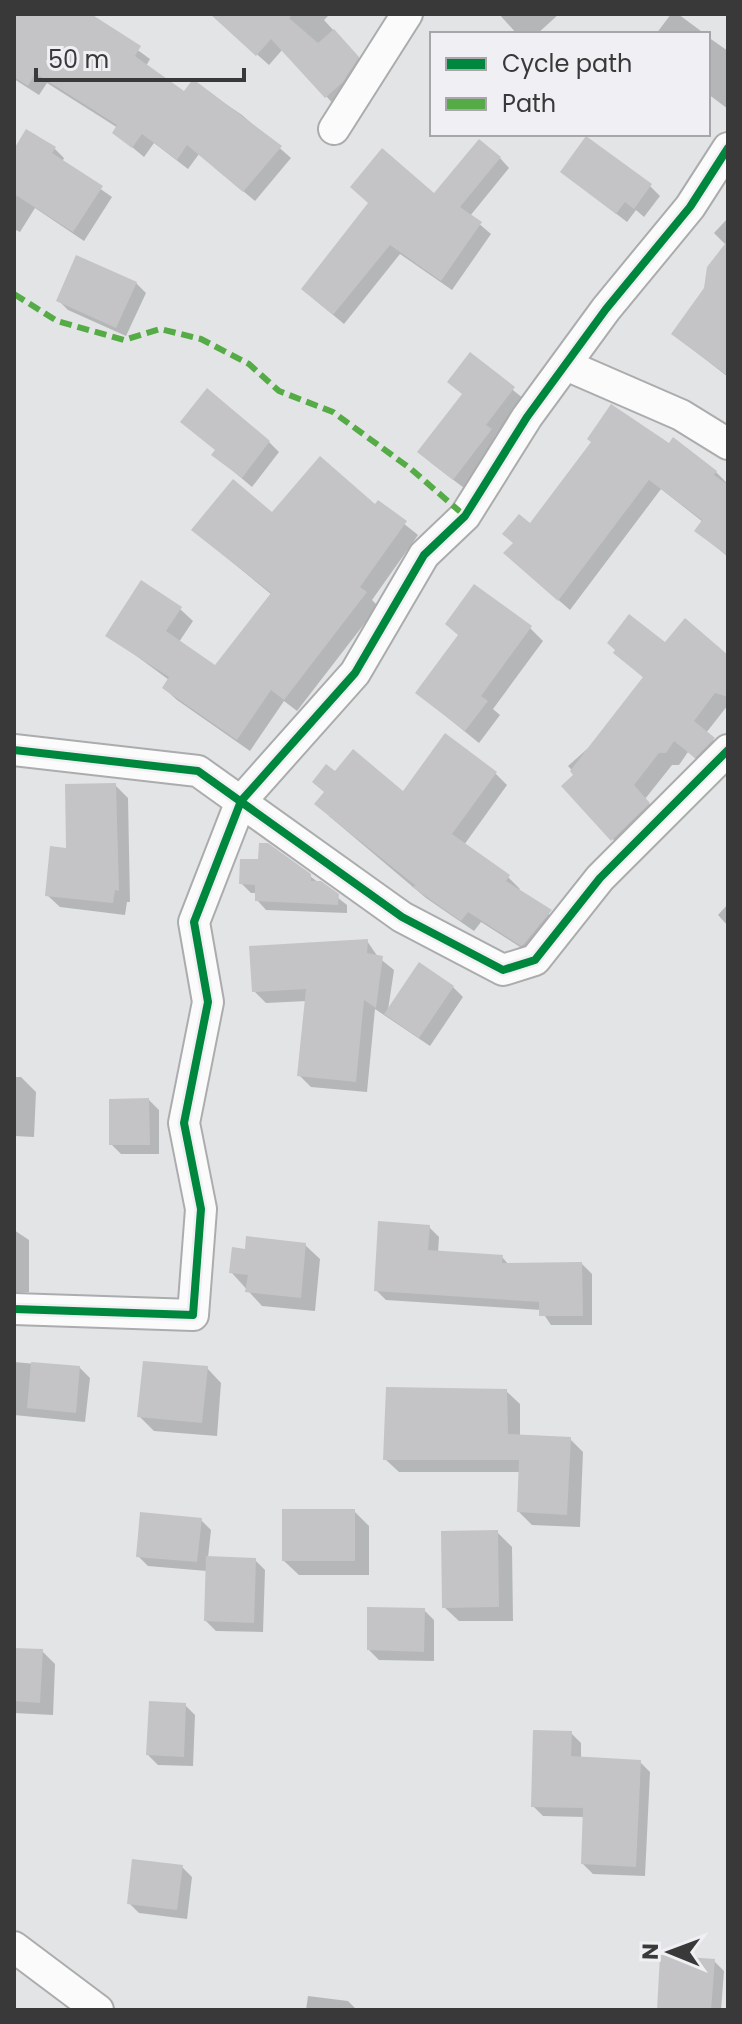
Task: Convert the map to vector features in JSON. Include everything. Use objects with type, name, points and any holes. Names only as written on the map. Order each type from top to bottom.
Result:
[{"type":"street","points":[[334,129],[407,14]]},
{"type":"street","points":[[14,1309],[193,1315],[201,1209],[184,1123],[208,1002],[194,922],[241,801],[355,673],[424,555],[465,516],[527,417],[690,207],[728,148]]},
{"type":"street","points":[[566,365],[681,415],[728,444]]},
{"type":"street","points":[[14,750],[198,771],[402,917],[503,970],[535,960],[600,878],[728,750]]},
{"type":"street","points":[[14,1947],[98,2010]]},
{"type":"building","points":[[14,14],[91,14],[141,46],[135,56],[184,91],[193,79],[282,146],[243,192],[187,145],[177,160],[142,134],[132,148],[112,133],[117,125],[35,73],[28,86],[14,77]]},
{"type":"building","points":[[210,14],[293,14],[289,18],[318,43],[334,29],[359,57],[343,82],[325,98],[271,39],[256,56]]},
{"type":"building","points":[[26,129],[56,147],[52,153],[103,186],[73,232],[14,194],[14,149]]},
{"type":"building","points":[[586,136],[652,184],[634,209],[625,202],[616,214],[560,172]]},
{"type":"building","points":[[479,139],[501,157],[460,207],[482,222],[441,281],[390,245],[333,315],[301,289],[368,203],[350,187],[382,148],[434,193]]},
{"type":"building","points":[[728,240],[728,376],[671,334],[704,288],[707,267]]},
{"type":"building","points":[[76,255],[137,282],[116,328],[56,301]]},
{"type":"building","points":[[470,352],[515,387],[486,425],[492,429],[453,480],[417,452],[462,394],[447,382]]},
{"type":"building","points":[[207,388],[270,441],[242,478],[211,455],[215,450],[180,422]]},
{"type":"building","points":[[611,404],[669,443],[673,437],[717,471],[714,475],[728,485],[728,556],[694,531],[702,520],[649,480],[558,601],[503,553],[513,543],[502,534],[519,514],[530,523],[591,442],[587,439]]},
{"type":"building","points":[[320,456],[375,504],[378,500],[407,521],[360,587],[367,592],[284,700],[271,690],[237,740],[162,688],[169,677],[105,636],[141,580],[182,607],[166,631],[215,665],[271,593],[191,530],[233,479],[272,512]]},
{"type":"building","points":[[474,584],[532,626],[481,696],[488,701],[465,731],[415,693],[458,635],[445,624]]},
{"type":"building","points":[[629,614],[665,642],[685,618],[728,655],[728,697],[715,693],[694,721],[715,738],[695,758],[674,741],[666,753],[659,753],[634,785],[650,803],[611,841],[561,786],[573,775],[570,771],[643,677],[613,653],[615,650],[607,643]]},
{"type":"building","points":[[445,733],[497,772],[452,834],[510,875],[506,881],[552,910],[521,946],[468,912],[461,921],[411,886],[416,886],[314,804],[324,792],[312,782],[326,764],[335,771],[353,749],[403,791]]},
{"type":"building","points":[[116,783],[119,891],[115,890],[113,903],[45,896],[50,846],[66,848],[65,784]]},
{"type":"building","points":[[259,843],[268,843],[311,874],[311,881],[321,881],[339,894],[338,905],[255,901],[255,885],[239,884],[240,859],[258,859]]},
{"type":"building","points":[[368,939],[367,953],[383,956],[376,1008],[364,1000],[356,1082],[297,1076],[306,989],[252,992],[249,946]]},
{"type":"building","points":[[419,962],[454,986],[419,1038],[384,1014]]},
{"type":"building","points":[[149,1098],[150,1145],[109,1145],[109,1099]]},
{"type":"building","points":[[378,1221],[430,1225],[428,1250],[503,1255],[502,1263],[582,1262],[583,1316],[539,1316],[539,1302],[374,1291]]},
{"type":"building","points":[[246,1236],[306,1243],[301,1298],[245,1292],[248,1275],[229,1273],[232,1247],[245,1249]]},
{"type":"building","points":[[143,1361],[208,1366],[202,1423],[137,1417]]},
{"type":"building","points":[[31,1362],[80,1366],[76,1413],[27,1408]]},
{"type":"building","points":[[386,1387],[507,1389],[508,1434],[571,1437],[567,1515],[517,1512],[519,1460],[383,1460]]},
{"type":"building","points":[[282,1509],[355,1509],[355,1561],[282,1561]]},
{"type":"building","points":[[140,1512],[202,1518],[197,1562],[136,1557]]},
{"type":"building","points":[[498,1530],[499,1607],[442,1608],[441,1531]]},
{"type":"building","points":[[206,1556],[256,1558],[254,1623],[204,1621]]},
{"type":"building","points":[[367,1607],[425,1608],[424,1652],[367,1650]]},
{"type":"building","points":[[14,1648],[43,1649],[40,1703],[14,1701]]},
{"type":"building","points":[[149,1701],[186,1703],[184,1757],[146,1755]]},
{"type":"building","points":[[533,1730],[572,1731],[571,1756],[641,1760],[636,1867],[581,1864],[583,1808],[531,1807]]},
{"type":"building","points":[[132,1859],[183,1865],[177,1910],[127,1904]]},
{"type":"building","points":[[660,1955],[715,1959],[711,2010],[657,2010]]},
{"type":"marked path","points":[[14,294],[57,321],[124,340],[160,329],[201,339],[249,364],[279,391],[333,412],[411,469],[465,516]]},
{"type":"cycle path","points":[[14,1309],[193,1315],[201,1209],[184,1123],[208,1002],[194,922],[241,801],[355,673],[424,555],[465,516],[527,417],[606,309],[690,207],[728,148]]},
{"type":"cycle path","points":[[14,750],[198,771],[402,917],[503,970],[535,960],[600,878],[728,750]]}]
